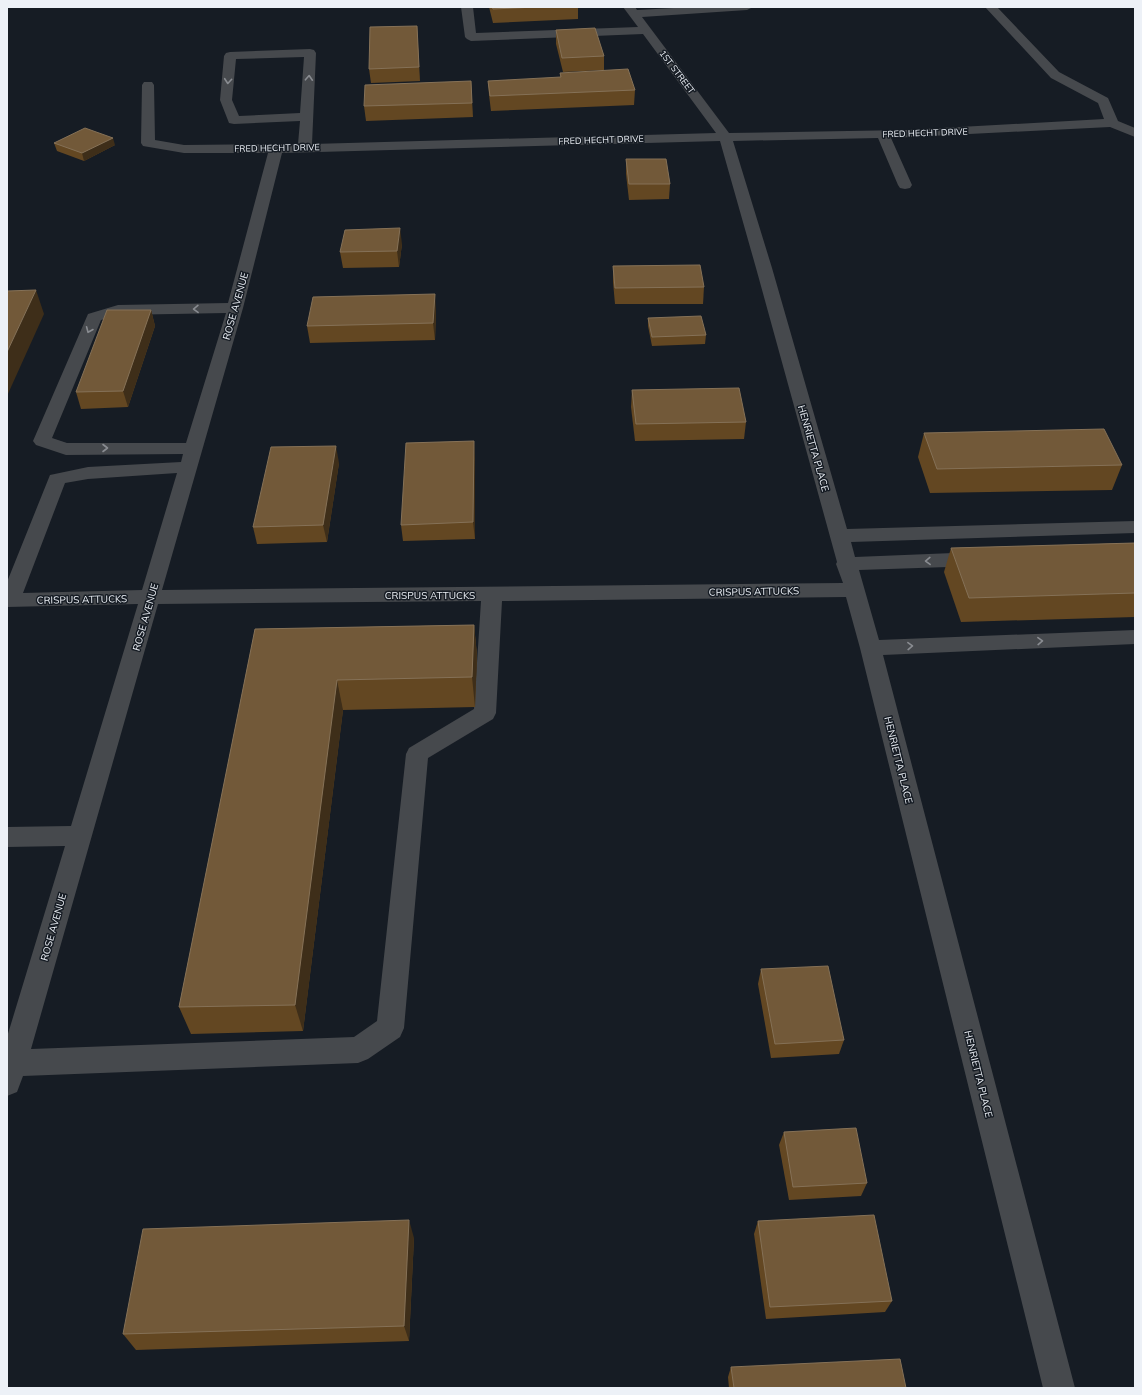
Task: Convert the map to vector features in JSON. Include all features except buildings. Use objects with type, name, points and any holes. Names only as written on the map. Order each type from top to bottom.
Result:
[{"type":"street","points":[[467,7],[471,37],[646,30]]},
{"type":"street","points":[[631,11],[748,7]]},
{"type":"street","points":[[991,7],[1055,75],[1104,101],[1112,123],[1135,133]]},
{"type":"street","name":"1ST STREET","points":[[631,11],[725,137]]},
{"type":"street","points":[[305,148],[307,117],[310,53],[230,56],[226,100],[234,120],[307,117]]},
{"type":"street","name":"FRED HECHT DRIVE","points":[[148,85],[148,143],[184,149],[276,149],[725,137],[883,135],[1112,123]]},
{"type":"street","points":[[883,135],[905,185]]},
{"type":"street","name":"HENRIETTA PLACE","points":[[725,137],[766,275],[846,564],[871,648],[1059,1388]]},
{"type":"street","name":"ROSE AVENUE","points":[[10,1073],[235,308],[276,149]]},
{"type":"street","points":[[191,458],[66,449],[42,441],[94,317],[118,310],[235,308]]},
{"type":"street","points":[[9,600],[57,479],[191,458]]},
{"type":"street","points":[[839,536],[1135,527]]},
{"type":"street","points":[[846,564],[994,559]]},
{"type":"street","name":"CRISPUS ATTUCKS","points":[[9,600],[151,597],[492,595],[854,590]]},
{"type":"street","points":[[10,1073],[358,1050],[390,1028],[417,754],[485,713],[492,595]]},
{"type":"street","points":[[871,648],[1135,637]]},
{"type":"street","points":[[7,837],[80,836]]}]
